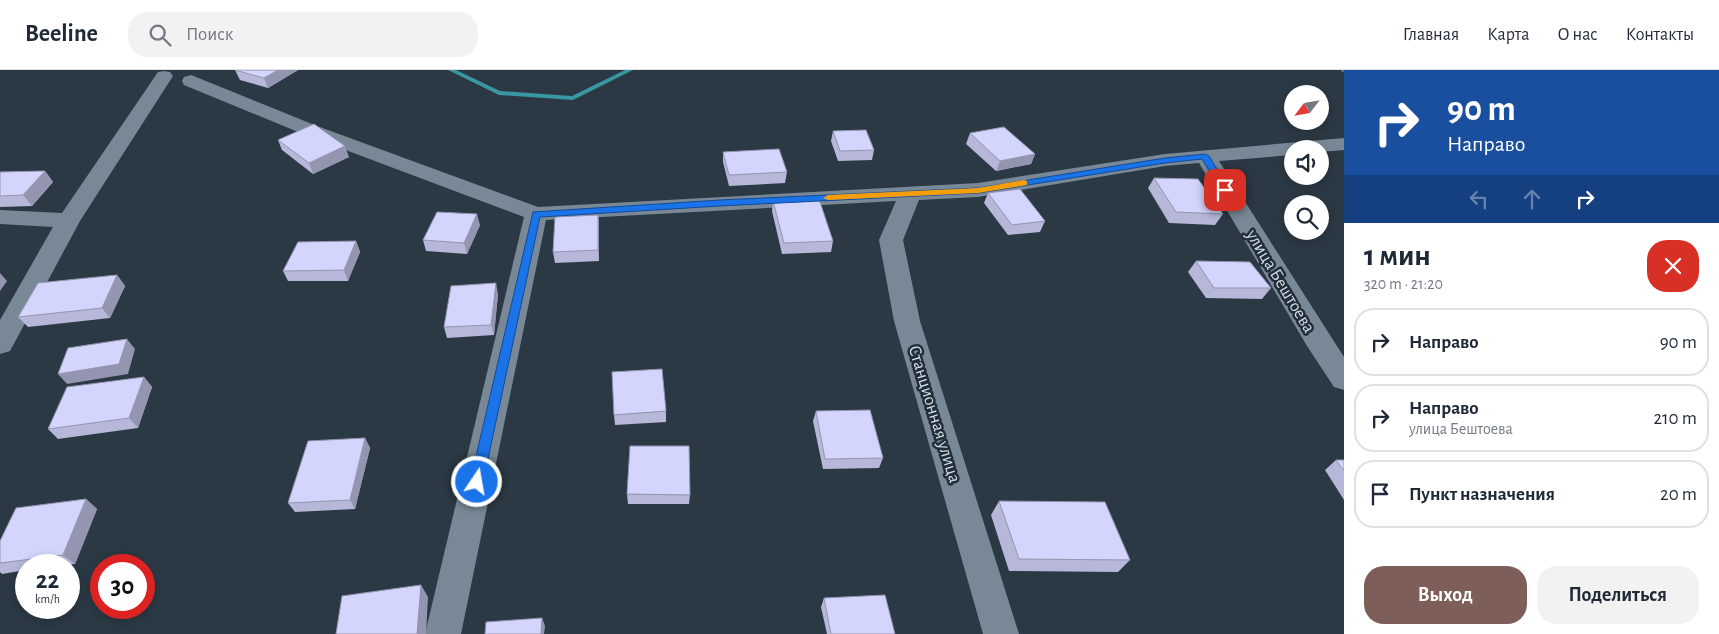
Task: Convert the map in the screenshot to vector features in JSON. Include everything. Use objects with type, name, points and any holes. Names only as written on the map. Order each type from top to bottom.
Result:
[{"type":"street","points":[[0,344],[68,221],[164,76]]},
{"type":"street","points":[[191,81],[310,130],[536,214],[978,190],[1165,160],[1344,144]]},
{"type":"street","name":"улица Бештоева","points":[[1205,156],[1316,339],[1344,379]]},
{"type":"street","name":"Станционная улица","points":[[910,194],[891,240],[907,321],[1000,634]]},
{"type":"street","points":[[443,634],[536,214]]},
{"type":"street","points":[[0,217],[68,221]]},
{"type":"building","points":[[235,70],[278,70],[264,78]]},
{"type":"building","points":[[314,124],[345,146],[309,163],[278,140]]},
{"type":"building","points":[[1004,127],[1035,154],[1000,161],[970,133]]},
{"type":"building","points":[[866,130],[874,150],[840,151],[833,131]]},
{"type":"building","points":[[779,149],[787,172],[729,175],[723,152]]},
{"type":"building","points":[[45,171],[23,195],[0,196],[0,172]]},
{"type":"building","points":[[1154,178],[1198,179],[1223,214],[1176,212]]},
{"type":"building","points":[[1020,189],[1045,221],[1012,225],[988,193]]},
{"type":"building","points":[[819,199],[833,241],[784,243],[773,201]]},
{"type":"building","points":[[437,212],[477,214],[464,243],[423,240]]},
{"type":"building","points":[[598,215],[598,250],[553,252],[555,217]]},
{"type":"building","points":[[356,241],[344,270],[283,271],[298,242]]},
{"type":"building","points":[[1196,261],[1250,262],[1271,288],[1214,288]]},
{"type":"building","points":[[117,275],[102,308],[18,317],[38,283]]},
{"type":"building","points":[[496,283],[491,325],[444,327],[451,286]]},
{"type":"building","points":[[127,339],[119,364],[58,374],[68,348]]},
{"type":"building","points":[[662,369],[666,411],[614,415],[612,372]]},
{"type":"building","points":[[144,377],[129,418],[48,429],[67,387]]},
{"type":"building","points":[[870,410],[883,458],[825,459],[816,411]]},
{"type":"building","points":[[365,438],[350,500],[288,503],[308,441]]},
{"type":"building","points":[[630,446],[689,446],[690,495],[627,494]]},
{"type":"building","points":[[1336,460],[1344,460],[1344,471]]},
{"type":"building","points":[[86,499],[63,554],[15,554],[15,561],[0,563],[0,541],[16,508]]},
{"type":"building","points":[[999,501],[1105,502],[1130,560],[1019,559]]},
{"type":"building","points":[[421,585],[417,634],[336,634],[342,596]]},
{"type":"building","points":[[885,595],[895,634],[831,634],[824,598]]},
{"type":"building","points":[[542,618],[541,634],[485,634],[486,622]]},
{"type":"waterway","points":[[451,70],[499,93],[573,98],[630,70]]},
{"type":"slow traffic","points":[[828,198],[978,190],[1024,183]]},
{"type":"route","points":[[477,482],[536,214],[978,190],[1165,160],[1205,156],[1225,190]]}]
